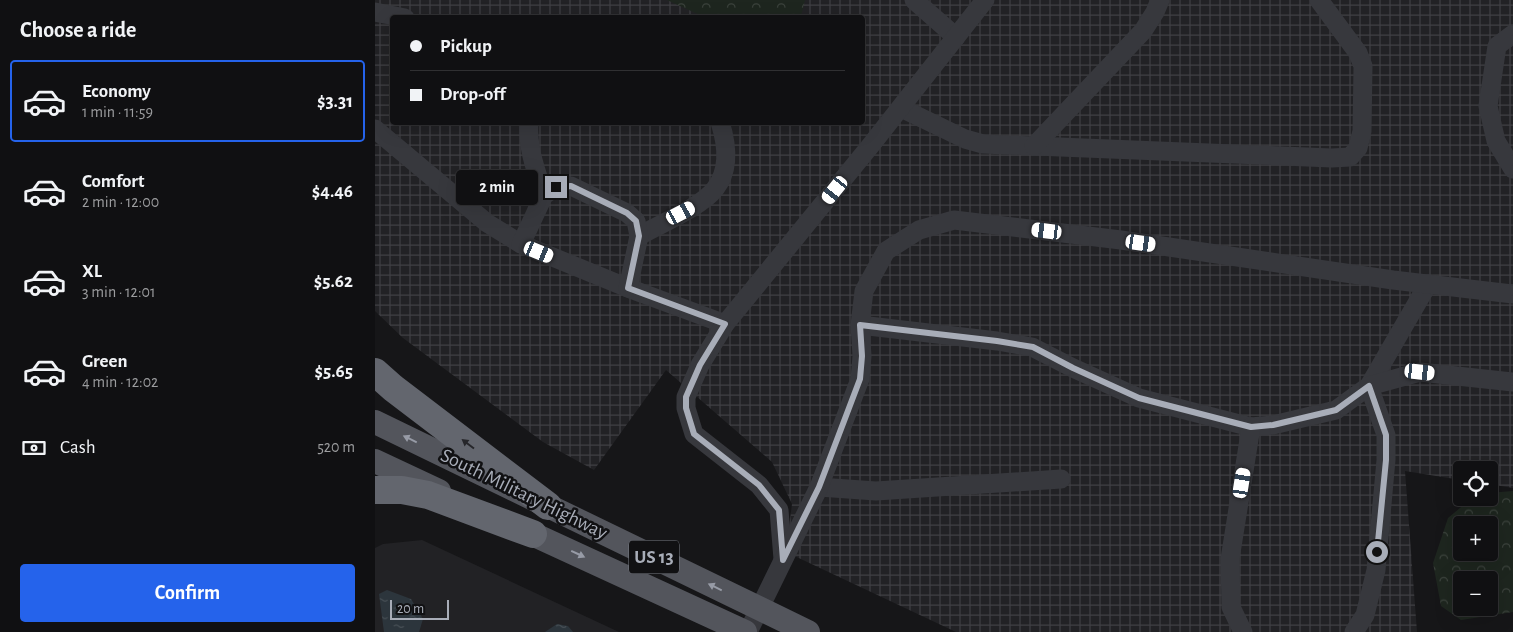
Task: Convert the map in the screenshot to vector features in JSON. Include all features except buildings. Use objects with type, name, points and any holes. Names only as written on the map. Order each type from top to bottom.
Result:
[{"type":"highway","points":[[375,372],[548,506]]},
{"type":"highway","points":[[375,490],[402,490],[428,495],[533,534]]},
{"type":"main road","name":"South Military Highway","points":[[375,422],[807,632]]},
{"type":"main road","name":"South Military Highway","points":[[375,462],[747,632]]},
{"type":"street","points":[[914,0],[956,37]]},
{"type":"street","points":[[783,560],[779,510],[759,485],[694,434],[686,408],[686,397],[700,365],[725,324],[901,108],[985,0]]},
{"type":"street","points":[[1034,146],[1143,31],[1160,0]]},
{"type":"street","points":[[901,108],[965,139],[983,144],[1332,158],[1350,157],[1358,148],[1362,131],[1363,66],[1358,53],[1319,0]]},
{"type":"street","points":[[375,12],[390,15]]},
{"type":"street","points":[[1513,34],[1497,46],[1488,106],[1496,142],[1513,169]]},
{"type":"street","points":[[529,125],[528,137],[533,163],[544,195]]},
{"type":"street","points":[[639,236],[696,205],[715,189],[725,168],[727,148],[721,125]]},
{"type":"street","points":[[375,129],[487,224],[521,244],[628,288],[725,324]]},
{"type":"street","points":[[521,244],[544,195],[556,187],[571,186],[627,213],[636,221],[639,236],[628,288]]},
{"type":"street","points":[[747,632],[819,487],[860,379],[862,356],[860,325],[864,291],[886,251],[919,230],[954,220],[1121,240],[1428,284],[1513,294]]},
{"type":"street","points":[[1354,632],[1365,615],[1376,570],[1386,460],[1386,435],[1369,386],[1428,284]]},
{"type":"street","points":[[860,325],[1033,347],[1073,368],[1139,398],[1251,427],[1273,425],[1336,410],[1369,386],[1420,372],[1513,382]]},
{"type":"street","points":[[1243,632],[1231,607],[1230,559],[1251,427]]},
{"type":"street","points":[[819,487],[876,491],[1061,479]]},
{"type":"shaded area","points":[[375,0],[1513,0],[1513,488],[1498,486],[1498,461],[1453,461],[1453,479],[1405,471],[1417,632],[956,632],[786,552],[792,504],[772,462],[666,370],[594,470],[543,442],[403,338],[375,311]]},
{"type":"shaded area","points":[[422,540],[619,632],[375,632],[375,548],[383,544]]},
{"type":"green space","points":[[667,0],[805,0],[801,15],[700,15]]},
{"type":"green space","points":[[1513,491],[1513,612],[1498,614],[1498,571],[1453,571],[1453,614],[1441,606],[1433,563],[1448,518],[1462,506],[1498,506],[1498,492]]},
{"type":"green space","points":[[1455,616],[1487,616],[1461,620]]},
{"type":"water","points":[[387,590],[411,599],[423,619],[419,632],[384,632],[379,594]]},
{"type":"water","points":[[557,624],[568,626],[573,632],[545,632]]},
{"type":"route","points":[[556,187],[571,186],[627,213],[636,221],[639,236],[628,288],[725,324],[700,365],[686,397],[686,408],[694,434],[759,485],[779,510],[783,560],[819,487],[860,379],[862,356],[860,325],[935,333],[1033,347],[1073,368],[1139,398],[1251,427],[1273,425],[1336,410],[1369,386],[1386,435],[1386,460],[1377,552]]}]
